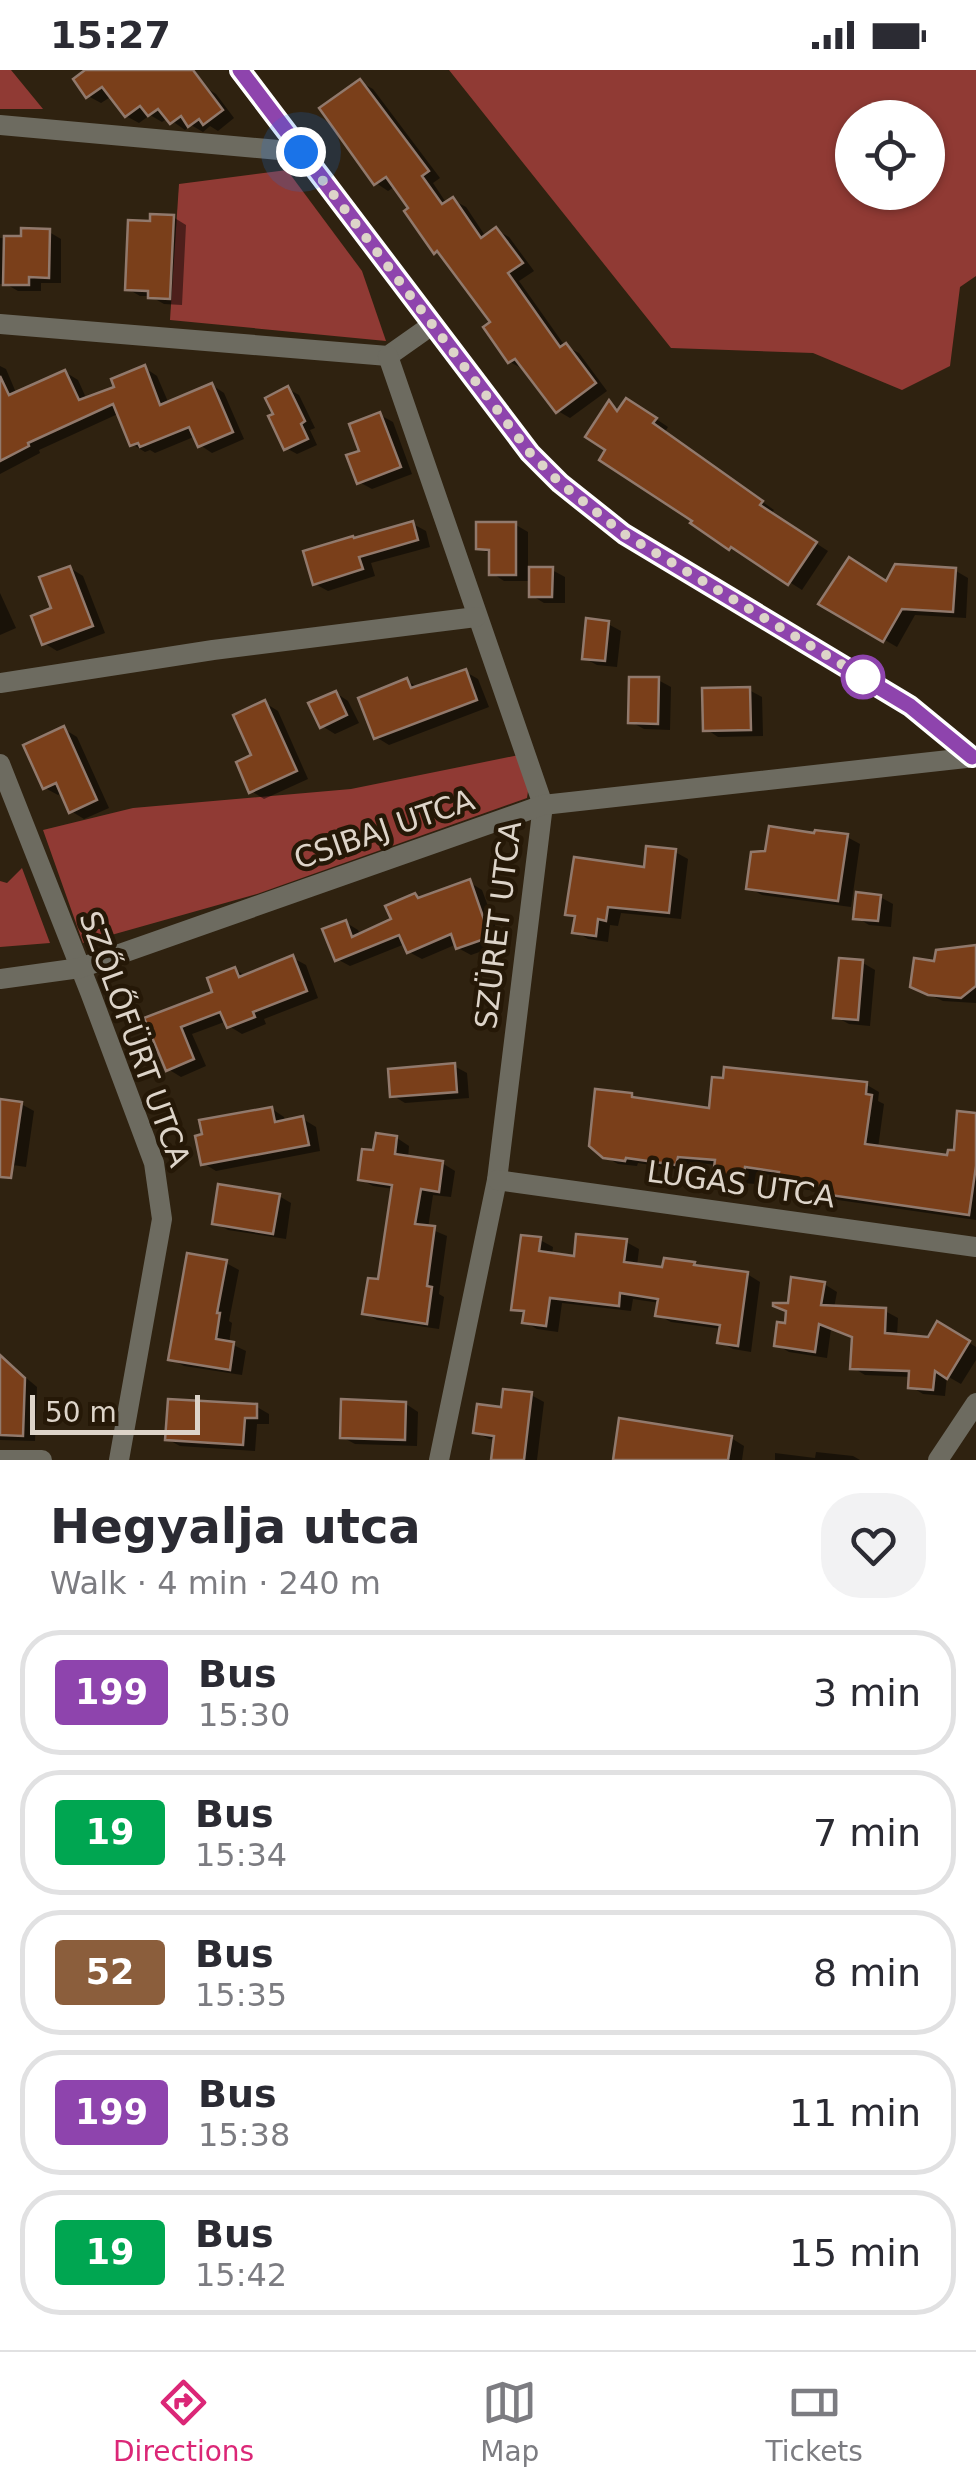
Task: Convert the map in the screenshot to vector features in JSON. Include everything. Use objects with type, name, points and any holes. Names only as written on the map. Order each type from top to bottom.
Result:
[{"type":"street","points":[[240,70],[530,453],[560,483],[624,534],[910,706],[974,757]]},
{"type":"street","points":[[0,124],[301,152]]},
{"type":"street","points":[[0,324],[388,356],[432,325]]},
{"type":"street","name":"SZÜRET UTCA","points":[[388,356],[543,805],[497,1180],[439,1460]]},
{"type":"street","points":[[0,682],[476,616]]},
{"type":"street","name":"CSIBAJ UTCA","points":[[0,980],[80,968],[543,805],[974,757]]},
{"type":"street","name":"SZŐLŐFÜRT UTCA","points":[[0,764],[154,1164],[162,1219],[119,1460]]},
{"type":"street","name":"LUGAS UTCA","points":[[497,1180],[976,1247]]},
{"type":"street","points":[[938,1460],[976,1403]]},
{"type":"street","points":[[0,1460],[42,1460]]},
{"type":"shaded area","points":[[0,70],[11,70],[43,109],[0,109]]},
{"type":"shaded area","points":[[449,70],[976,70],[976,276],[960,287],[950,366],[902,390],[813,353],[671,348]]},
{"type":"shaded area","points":[[287,170],[362,271],[386,341],[170,320],[179,184]]},
{"type":"shaded area","points":[[519,755],[530,778],[527,798],[257,894],[83,943],[43,830],[133,808],[351,789]]},
{"type":"shaded area","points":[[22,868],[50,943],[0,947],[0,881],[7,883]]},
{"type":"building","points":[[85,70],[193,70],[223,110],[203,125],[199,119],[188,127],[181,116],[170,124],[158,109],[148,116],[140,106],[125,117],[102,87],[86,98],[73,79]]},
{"type":"building","points":[[360,79],[429,171],[422,176],[442,204],[453,197],[481,238],[496,227],[523,263],[508,273],[560,347],[566,343],[596,383],[556,413],[515,359],[508,363],[483,327],[490,322],[437,251],[434,254],[386,177],[374,185],[319,108]]},
{"type":"building","points":[[150,214],[174,215],[170,299],[148,298],[148,291],[125,290],[128,220],[150,221]]},
{"type":"building","points":[[21,228],[50,229],[49,278],[29,277],[29,285],[3,285],[4,236],[21,236]]},
{"type":"building","points":[[145,365],[160,405],[212,383],[233,432],[198,447],[189,427],[140,447],[138,443],[130,446],[113,404],[28,443],[29,446],[0,461],[0,376],[9,395],[65,370],[79,400],[114,387],[111,379]]},
{"type":"building","points":[[288,386],[305,421],[301,424],[308,439],[284,450],[268,416],[273,414],[265,398]]},
{"type":"building","points":[[626,398],[657,418],[653,423],[763,501],[760,505],[817,542],[788,585],[731,547],[729,550],[599,460],[605,450],[585,437],[609,400],[617,411]]},
{"type":"building","points":[[380,412],[401,467],[357,484],[346,455],[359,451],[349,424]]},
{"type":"building","points":[[413,521],[418,540],[359,557],[363,569],[313,585],[303,551]]},
{"type":"building","points":[[476,522],[516,522],[516,575],[489,575],[489,550],[476,549]]},
{"type":"building","points":[[849,557],[886,581],[895,564],[956,568],[953,612],[902,609],[883,642],[818,604]]},
{"type":"building","points":[[70,566],[93,626],[42,645],[31,616],[51,608],[39,577]]},
{"type":"building","points":[[529,567],[553,567],[552,597],[529,597]]},
{"type":"building","points":[[586,618],[609,621],[605,661],[582,659]]},
{"type":"building","points":[[466,669],[477,700],[374,739],[358,698],[407,678],[411,688]]},
{"type":"building","points":[[629,677],[659,677],[658,724],[628,723]]},
{"type":"building","points":[[750,687],[751,730],[703,731],[702,688]]},
{"type":"building","points":[[336,691],[347,715],[320,728],[308,703]]},
{"type":"building","points":[[265,700],[297,771],[249,793],[236,762],[251,755],[233,715]]},
{"type":"building","points":[[64,726],[97,800],[69,813],[56,783],[43,789],[23,745]]},
{"type":"building","points":[[769,826],[848,834],[838,901],[746,889],[751,852],[765,851]]},
{"type":"building","points":[[646,846],[676,849],[669,913],[608,907],[606,921],[598,919],[596,936],[572,933],[575,916],[565,915],[574,857],[644,867]]},
{"type":"building","points":[[470,879],[490,937],[456,949],[451,934],[407,953],[399,935],[335,961],[322,929],[346,920],[352,937],[391,919],[385,906],[415,893],[418,898]]},
{"type":"building","points":[[856,892],[881,895],[878,921],[853,919]]},
{"type":"building","points":[[976,945],[976,986],[961,998],[928,995],[910,987],[914,958],[934,961],[936,950]]},
{"type":"building","points":[[293,955],[307,991],[253,1012],[255,1017],[227,1028],[220,1012],[181,1027],[194,1059],[166,1071],[144,1018],[212,992],[207,978],[235,967],[239,977]]},
{"type":"building","points":[[839,958],[863,960],[858,1020],[833,1018]]},
{"type":"building","points":[[455,1063],[457,1092],[390,1097],[388,1069]]},
{"type":"building","points":[[724,1067],[867,1082],[866,1094],[872,1095],[865,1144],[947,1155],[948,1150],[954,1150],[957,1111],[976,1113],[976,1166],[969,1215],[823,1194],[824,1188],[777,1182],[779,1172],[745,1167],[743,1179],[713,1176],[715,1160],[678,1157],[676,1165],[603,1158],[589,1146],[595,1089],[709,1108],[712,1077],[723,1078]]},
{"type":"building","points":[[0,1099],[22,1102],[11,1178],[0,1177]]},
{"type":"building","points":[[272,1107],[275,1122],[303,1116],[309,1145],[201,1165],[195,1136],[202,1134],[199,1120]]},
{"type":"building","points":[[376,1133],[397,1136],[395,1154],[443,1161],[439,1192],[421,1189],[415,1224],[435,1226],[427,1286],[432,1287],[427,1324],[362,1314],[368,1278],[378,1279],[392,1185],[358,1180],[362,1149],[373,1150]]},
{"type":"building","points":[[218,1184],[280,1194],[273,1234],[212,1224]]},
{"type":"building","points":[[576,1234],[627,1239],[624,1262],[662,1267],[664,1258],[748,1272],[738,1346],[717,1343],[720,1325],[655,1316],[658,1299],[620,1293],[619,1306],[550,1298],[546,1326],[522,1323],[524,1311],[511,1310],[521,1235],[541,1237],[539,1251],[574,1256]]},
{"type":"building","points":[[187,1253],[227,1260],[216,1339],[234,1342],[230,1370],[168,1360]]},
{"type":"building","points":[[791,1277],[825,1282],[821,1305],[886,1308],[885,1333],[928,1337],[937,1321],[970,1341],[947,1379],[935,1371],[933,1390],[908,1388],[909,1371],[850,1369],[852,1337],[819,1324],[815,1352],[774,1346],[777,1322],[785,1323],[786,1311],[773,1303],[788,1303]]},
{"type":"building","points":[[0,1355],[25,1378],[23,1436],[0,1435]]},
{"type":"building","points":[[503,1389],[532,1392],[524,1460],[491,1460],[494,1436],[473,1433],[477,1404],[501,1407]]},
{"type":"building","points":[[168,1399],[257,1404],[257,1418],[245,1418],[243,1445],[165,1440]]},
{"type":"building","points":[[341,1399],[406,1402],[405,1440],[340,1438]]},
{"type":"building","points":[[619,1418],[732,1436],[728,1460],[613,1460]]},
{"type":"bus line","name":"199","points":[[240,70],[530,453],[560,483],[624,534],[910,706],[972,757]]},
{"type":"route","points":[[301,152],[530,453],[560,483],[624,534],[878,686],[863,677]]}]
